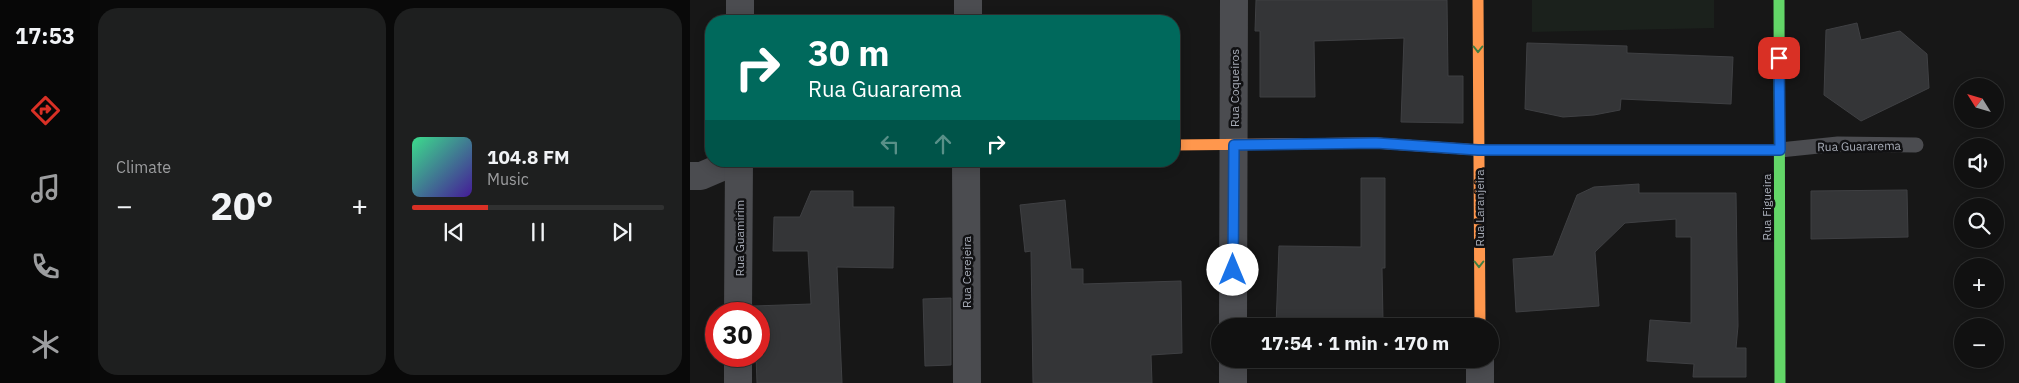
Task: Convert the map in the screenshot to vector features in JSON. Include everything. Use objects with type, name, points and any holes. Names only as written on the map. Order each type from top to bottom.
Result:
[{"type":"street","points":[[740,0],[740,15]]},
{"type":"street","points":[[968,0],[968,15]]},
{"type":"street","name":"Rua Coqueiros","points":[[1233,318],[1234,0]]},
{"type":"street","name":"Rua Laranjeira","points":[[1478,0],[1480,318]]},
{"type":"street","name":"Rua Figueira","points":[[1778,0],[1780,383]]},
{"type":"street","name":"Rua Guararema","points":[[1180,145],[1376,143],[1478,150],[1780,150]]},
{"type":"street","points":[[690,176],[700,176],[722,167]]},
{"type":"street","name":"Rua Guamirim","points":[[737,167],[738,302]]},
{"type":"street","name":"Rua Cerejeira","points":[[966,167],[967,383]]},
{"type":"street","points":[[738,367],[738,383]]},
{"type":"street","points":[[1233,368],[1233,383]]},
{"type":"street","points":[[1480,368],[1480,383]]},
{"type":"lane","name":"Rua Guararema","points":[[1780,150],[1838,144],[1916,145]]},
{"type":"shaded area","points":[[1532,0],[1714,0],[1714,28],[1532,32]]},
{"type":"building","points":[[1256,0],[1447,0],[1448,76],[1463,76],[1463,123],[1401,122],[1404,38],[1314,41],[1315,97],[1260,97],[1260,31],[1255,31]]},
{"type":"building","points":[[1857,23],[1861,40],[1900,31],[1927,54],[1929,88],[1861,121],[1824,95],[1826,30]]},
{"type":"building","points":[[1527,43],[1627,46],[1627,53],[1733,57],[1731,104],[1621,99],[1620,110],[1594,115],[1563,117],[1525,109]]},
{"type":"building","points":[[1361,178],[1385,178],[1385,268],[1382,268],[1383,318],[1276,318],[1279,246],[1361,247]]},
{"type":"building","points":[[1639,184],[1639,193],[1736,193],[1738,326],[1736,348],[1746,348],[1746,377],[1693,377],[1694,364],[1647,361],[1650,320],[1691,323],[1691,237],[1676,237],[1676,219],[1625,223],[1595,252],[1599,306],[1516,312],[1513,259],[1553,256],[1577,195],[1594,187]]},
{"type":"building","points":[[1907,190],[1908,237],[1811,239],[1811,191]]},
{"type":"building","points":[[811,191],[853,191],[853,207],[894,207],[893,268],[837,267],[842,383],[757,383],[756,367],[770,367],[770,305],[811,304],[808,251],[773,251],[774,217],[800,217]]},
{"type":"building","points":[[1065,200],[1071,269],[1083,269],[1083,284],[1181,281],[1182,353],[1151,355],[1152,383],[1033,383],[1031,251],[1025,252],[1020,205]]},
{"type":"building","points":[[951,298],[951,365],[925,366],[923,299]]},
{"type":"traffic: fast","points":[[1779,0],[1780,383]]},
{"type":"traffic: fast","points":[[1561,150],[1780,150]]},
{"type":"traffic: slow","points":[[1478,0],[1480,318]]},
{"type":"traffic: slow","points":[[1180,145],[1376,143],[1478,150],[1561,150]]},
{"type":"route","points":[[1233,270],[1234,145],[1376,143],[1478,150],[1780,150],[1779,58]]}]
